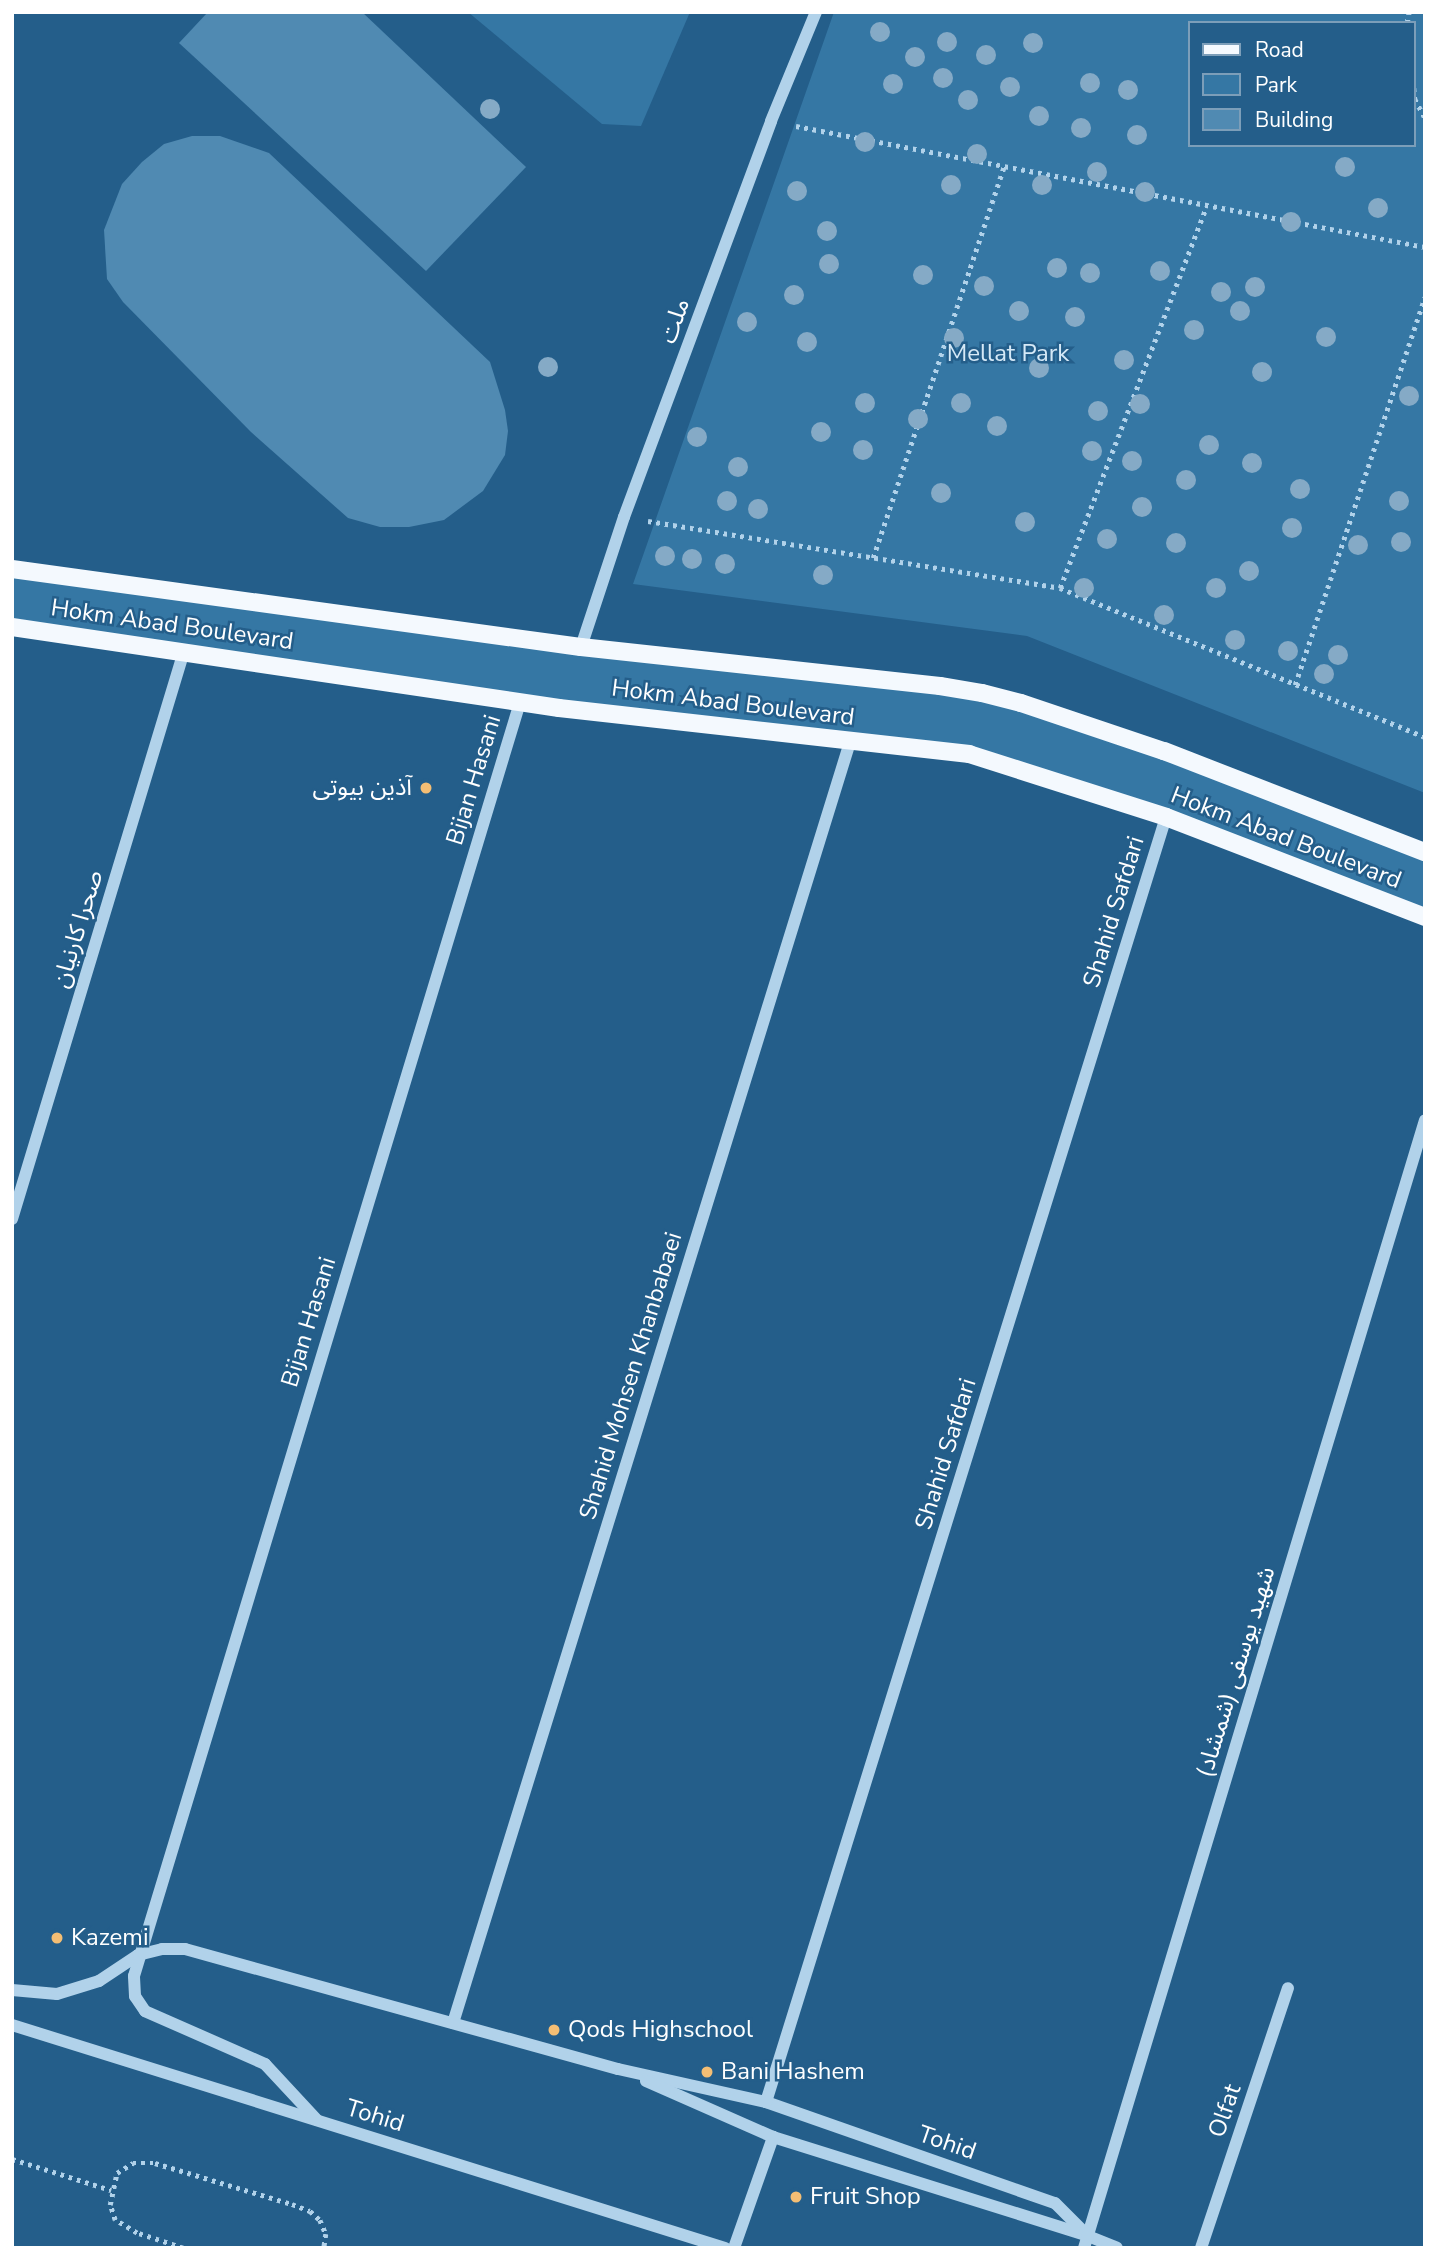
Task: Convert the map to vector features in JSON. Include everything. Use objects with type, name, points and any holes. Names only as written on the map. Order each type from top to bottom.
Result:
[{"type":"main road","name":"Hokm Abad Boulevard","points":[[12,569],[582,648],[940,686],[982,693],[1021,703],[1164,751],[1425,852]]},
{"type":"main road","name":"Hokm Abad Boulevard","points":[[12,627],[520,702],[969,754],[1166,817],[1425,917]]},
{"type":"street","name":"ملت","points":[[582,648],[624,517],[771,121],[816,12]]},
{"type":"street","name":"صحرا کارنیان","points":[[12,1219],[184,651]]},
{"type":"street","name":"Bijan Hasani","points":[[317,2120],[265,2064],[145,2011],[135,1996],[134,1976],[138,1955],[520,702]]},
{"type":"street","name":"Shahid Mohsen Khanbabaei","points":[[453,2023],[850,742]]},
{"type":"street","name":"Shahid Safdari","points":[[766,2102],[1166,817]]},
{"type":"street","name":"شهید یوسفی (شمشاد)","points":[[1086,2242],[1425,1120]]},
{"type":"street","name":"Tohid","points":[[12,1990],[57,1994],[99,1981],[138,1955],[185,1948],[618,2069],[766,2102],[1055,2203],[1086,2242]]},
{"type":"street","name":"Olfat","points":[[1201,2248],[1289,1988]]},
{"type":"street","name":"Tohid","points":[[12,2025],[726,2248]]},
{"type":"street","name":"Tohid","points":[[618,2069],[773,2137],[1086,2242],[1117,2248]]},
{"type":"street","points":[[734,2248],[773,2137]]},
{"type":"path","points":[[1416,93],[1425,118]]},
{"type":"path","points":[[771,121],[1206,207],[1425,247]]},
{"type":"path","points":[[873,558],[1004,167]]},
{"type":"path","points":[[1060,588],[1206,207]]},
{"type":"path","points":[[1295,685],[1425,298]]},
{"type":"path","points":[[624,517],[1060,588],[1425,737]]},
{"type":"path","points":[[12,2159],[111,2190]]},
{"type":"path","points":[[183,2248],[137,2234],[115,2220],[110,2205],[111,2190],[117,2173],[133,2163],[155,2163],[310,2211],[320,2220],[326,2234],[324,2248]]},
{"type":"green space","points":[[468,12],[690,12],[641,126],[602,124]]},
{"type":"green space","name":"Mellat Park","points":[[834,12],[1425,12],[1425,793],[1027,636],[633,584]]},
{"type":"green space","points":[[12,569],[982,693],[1425,852],[1425,917],[969,754],[12,627]]},
{"type":"building","points":[[208,12],[362,12],[526,167],[426,271],[179,43]]},
{"type":"building","points":[[192,136],[220,136],[269,153],[490,362],[505,410],[508,431],[505,455],[483,491],[444,520],[409,527],[380,527],[348,518],[251,432],[123,302],[107,279],[104,230],[122,184],[142,162],[164,144]]},
{"type":"place","name":"آذین بیوتی","points":[[426,788]]},
{"type":"place","name":"Kazemi","points":[[57,1938]]},
{"type":"place","name":"Qods Highschool","points":[[554,2030]]},
{"type":"place","name":"Bani Hashem","points":[[707,2072]]},
{"type":"place","name":"Fruit Shop","points":[[796,2197]]}]
